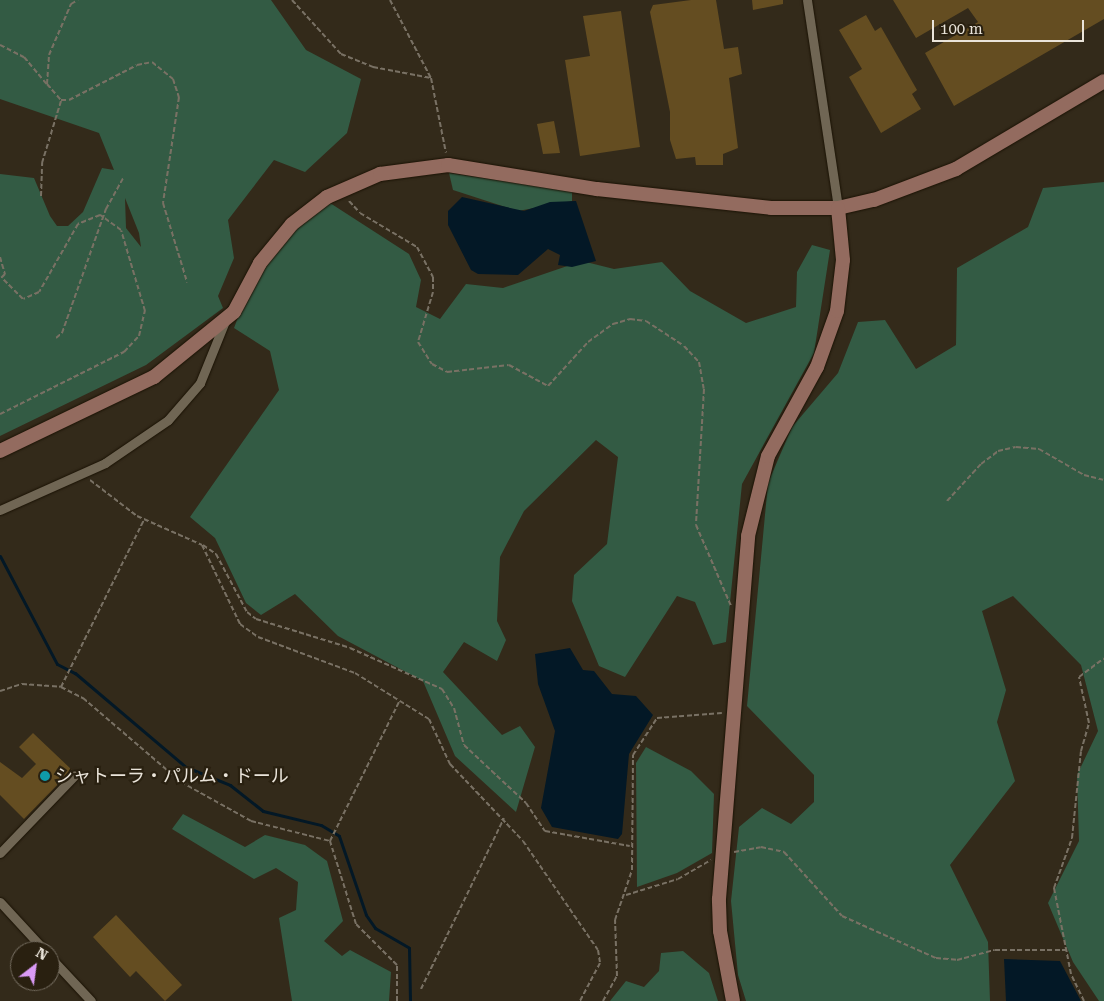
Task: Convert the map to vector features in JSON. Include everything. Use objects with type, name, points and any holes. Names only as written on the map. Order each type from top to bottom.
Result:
[{"type":"street","points":[[733,1001],[720,931],[723,857],[748,536],[761,474],[785,420],[817,367],[837,311],[843,260],[838,208],[808,0]]},
{"type":"street","points":[[0,510],[82,474],[168,420],[192,395],[226,321],[280,236],[339,191],[403,168],[448,165],[597,189],[771,208],[838,208],[874,200],[956,169],[1104,81]]},
{"type":"street","points":[[0,451],[154,376],[226,321]]},
{"type":"street","points":[[0,853],[75,775]]},
{"type":"street","points":[[0,902],[36,941]]},
{"type":"street","points":[[60,967],[91,1001]]},
{"type":"path","points":[[47,84],[49,55],[71,4],[78,0]]},
{"type":"path","points":[[292,0],[341,54],[373,67],[431,78]]},
{"type":"path","points":[[390,0],[431,78],[448,165]]},
{"type":"path","points":[[0,45],[24,57],[61,100]]},
{"type":"path","points":[[41,196],[42,163],[61,100],[138,64],[152,62],[173,79],[179,97],[163,203],[187,282]]},
{"type":"path","points":[[56,338],[62,333],[104,216],[124,178]]},
{"type":"path","points":[[339,191],[360,213],[418,247],[433,277],[433,292],[418,342],[432,364],[447,372],[510,365],[548,386],[588,342],[612,324],[630,319],[646,322],[684,346],[699,362],[704,389],[696,525],[731,607],[742,610]]},
{"type":"path","points":[[0,258],[5,274],[1,279],[23,299],[39,292],[78,224],[92,216],[104,216],[121,230],[144,300],[139,336],[116,357],[0,414]]},
{"type":"path","points":[[947,501],[981,464],[998,451],[1016,447],[1039,449],[1084,475],[1104,480]]},
{"type":"path","points":[[82,474],[144,520],[202,545],[216,554],[247,612],[256,619],[350,648],[442,689],[454,708],[464,745],[526,802],[545,831],[630,846]]},
{"type":"path","points":[[61,687],[144,520]]},
{"type":"path","points":[[202,545],[240,624],[258,636],[355,673],[429,720],[450,764],[504,818],[600,955],[580,1001]]},
{"type":"path","points":[[1084,1001],[1073,982],[1054,888],[1072,838],[1081,751],[1089,723],[1079,677],[1104,658]]},
{"type":"path","points":[[0,691],[22,684],[61,687],[83,698],[181,782],[251,821],[330,841]]},
{"type":"path","points":[[397,1001],[397,965],[356,924],[330,841],[399,702]]},
{"type":"path","points":[[603,1001],[619,970],[615,920],[626,895],[633,861],[630,846],[633,755],[657,718],[734,713]]},
{"type":"path","points":[[421,989],[504,818]]},
{"type":"path","points":[[626,895],[678,879],[705,861],[761,847],[784,852],[842,916],[936,958],[958,960],[995,950],[1067,950]]},
{"type":"green space","points":[[0,0],[271,0],[306,50],[361,79],[347,133],[305,172],[274,160],[228,220],[234,258],[218,296],[223,308],[146,365],[0,436],[0,174],[34,178],[50,216],[57,226],[68,226],[83,212],[102,168],[114,170],[99,133],[0,99]],"holes":[[[125,198],[139,233],[141,247],[126,228]]]},
{"type":"green space","points":[[449,173],[572,191],[572,201],[518,211],[453,190]]},
{"type":"green space","points":[[1104,182],[1104,1001],[1099,1001],[1073,962],[1048,903],[1079,841],[1077,775],[1098,731],[1081,665],[1013,596],[982,611],[1006,690],[997,722],[1015,781],[950,865],[988,942],[990,1001],[746,1001],[738,975],[731,901],[739,827],[762,808],[791,824],[814,802],[814,775],[747,706],[768,483],[792,427],[838,373],[858,322],[885,320],[916,369],[956,345],[957,268],[1028,227],[1043,188]]},
{"type":"green space","points":[[330,203],[409,254],[421,280],[416,307],[440,319],[466,284],[503,288],[582,261],[614,269],[662,262],[690,291],[746,323],[796,307],[797,272],[812,245],[830,250],[814,353],[742,484],[726,642],[713,645],[695,602],[677,596],[625,677],[599,666],[572,601],[574,575],[607,544],[618,457],[596,440],[524,511],[500,557],[497,621],[506,640],[497,661],[464,642],[443,672],[502,735],[520,726],[535,747],[516,812],[455,756],[423,681],[338,636],[295,594],[261,615],[246,603],[215,538],[190,517],[279,390],[270,351],[234,328],[256,269],[287,236]]},
{"type":"green space","points":[[646,747],[691,771],[714,794],[712,853],[677,873],[637,887],[636,763]]},
{"type":"green space","points":[[183,814],[245,847],[265,835],[305,845],[327,861],[343,921],[324,941],[342,956],[350,950],[391,972],[389,1001],[292,1001],[279,918],[296,910],[298,882],[276,868],[254,879],[172,829]]},
{"type":"green space","points":[[683,951],[709,973],[718,1001],[610,1001],[626,981],[644,987],[659,971],[661,953]]},
{"type":"water","points":[[462,197],[524,211],[550,202],[576,201],[596,261],[572,267],[558,265],[560,255],[548,249],[518,275],[478,274],[471,270],[448,225],[448,211]]},
{"type":"water","points":[[570,648],[583,670],[594,671],[612,694],[636,696],[653,715],[629,754],[622,834],[618,839],[552,827],[541,808],[555,731],[538,684],[535,654]]},
{"type":"water","points":[[1004,959],[1060,961],[1081,1001],[1006,1001]]},
{"type":"building","points":[[691,0],[716,0],[724,49],[738,47],[742,74],[729,78],[738,148],[723,154],[723,165],[696,165],[695,157],[676,159],[670,140],[670,112],[650,12],[653,5]]},
{"type":"building","points":[[752,0],[783,0],[783,4],[753,10]]},
{"type":"building","points":[[893,0],[1104,0],[1104,19],[954,106],[925,53],[978,22],[968,8],[916,38]]},
{"type":"building","points":[[621,11],[640,147],[580,156],[565,60],[590,56],[583,16]]},
{"type":"building","points":[[866,15],[875,31],[881,27],[917,90],[912,94],[921,109],[881,133],[849,77],[862,69],[839,30]]},
{"type":"building","points":[[554,121],[560,153],[543,154],[537,124]]},
{"type":"building","name":"シャトーラ・パルム・ドール","points":[[33,733],[72,770],[24,819],[0,795],[0,762],[22,778],[36,764],[19,747]]},
{"type":"building","points":[[116,915],[182,985],[165,1001],[136,971],[130,977],[93,937]]},
{"type":"waterway","points":[[0,556],[57,664],[75,673],[186,767],[230,785],[263,811],[321,825],[339,836],[366,915],[375,928],[409,948],[410,1001]]},
{"type":"place","name":"シャトーラ・パルム・ドール","points":[[45,776]]}]
